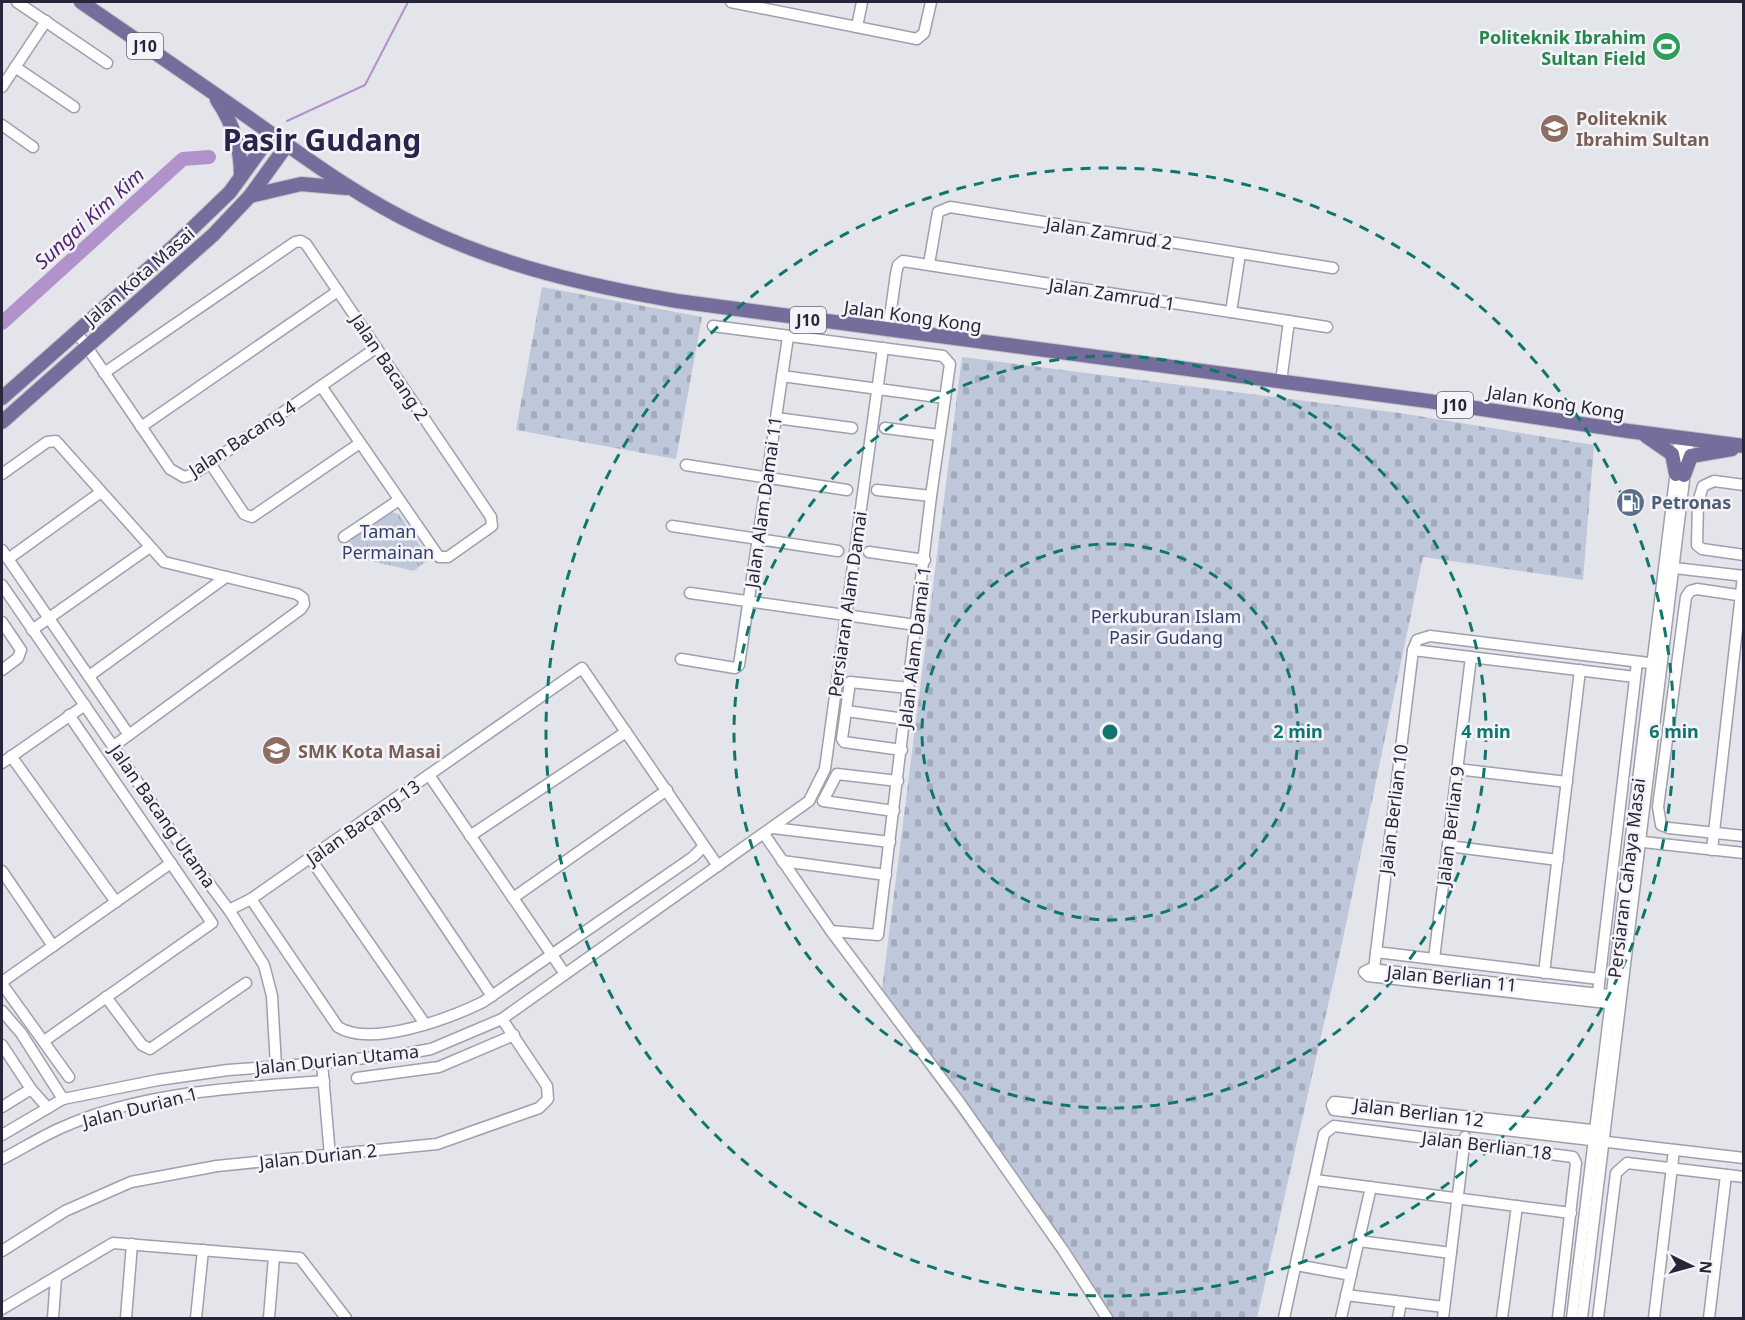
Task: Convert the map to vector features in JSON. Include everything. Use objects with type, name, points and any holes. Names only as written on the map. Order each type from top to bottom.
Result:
[{"type":"main road","name":"Jalan Kong Kong","points":[[81,2],[354,190],[420,227],[472,250],[529,269],[611,290],[666,299],[1743,447]]},
{"type":"main road","points":[[210,90],[231,123],[241,160],[241,176]]},
{"type":"main road","name":"Jalan Kota Masai","points":[[2,398],[174,246],[230,192],[272,135]]},
{"type":"main road","name":"Jalan Kota Masai","points":[[2,422],[213,235],[250,196],[287,145]]},
{"type":"main road","points":[[250,196],[302,184],[330,185],[354,190]]},
{"type":"main road","points":[[1642,433],[1672,454],[1680,474]]},
{"type":"main road","points":[[1680,474],[1695,454],[1743,447]]},
{"type":"street","points":[[17,2],[107,63]]},
{"type":"street","points":[[730,2],[914,39],[922,36],[931,2]]},
{"type":"street","points":[[793,14],[795,2]]},
{"type":"street","points":[[857,27],[862,2]]},
{"type":"street","points":[[2,87],[46,21]]},
{"type":"street","points":[[15,67],[74,107]]},
{"type":"street","points":[[2,125],[33,147]]},
{"type":"street","name":"Jalan Zamrud 2","points":[[929,264],[938,212],[950,207],[1334,268]]},
{"type":"street","name":"Jalan Bacang 2","points":[[104,373],[297,241],[303,242],[493,520],[489,528],[445,558],[438,557],[399,500]]},
{"type":"street","points":[[1232,312],[1240,254]]},
{"type":"street","name":"Jalan Zamrud 1","points":[[888,331],[898,264],[909,261],[1327,327]]},
{"type":"street","points":[[141,427],[338,291]]},
{"type":"street","points":[[1281,382],[1289,321]]},
{"type":"street","points":[[713,326],[883,348]]},
{"type":"street","name":"Jalan Bacang 4","points":[[76,332],[170,469],[178,476],[189,476],[210,463],[376,348]]},
{"type":"street","name":"Jalan Alam Damai 11","points":[[681,659],[738,667],[788,337]]},
{"type":"street","name":"Jalan Alam Damai 1","points":[[831,931],[878,935],[931,496],[950,364],[943,356],[883,348]]},
{"type":"street","name":"Persiaran Alam Damai","points":[[764,834],[809,801],[825,769],[883,348]]},
{"type":"street","points":[[782,376],[945,398]]},
{"type":"street","points":[[321,386],[399,500],[344,537]]},
{"type":"street","points":[[776,418],[852,428]]},
{"type":"street","points":[[885,428],[939,435]]},
{"type":"street","name":"Persiaran Cahaya Masai","points":[[1582,1318],[1599,1135],[1684,439]]},
{"type":"street","points":[[2,474],[50,440],[56,441],[164,562],[300,594],[304,604],[299,610],[115,746]]},
{"type":"street","points":[[210,463],[246,516],[255,516],[360,443]]},
{"type":"street","points":[[686,465],[847,490]]},
{"type":"street","name":"Persiaran Cahaya Masai","points":[[1668,567],[1680,513],[1680,474]]},
{"type":"street","points":[[1743,485],[1714,481],[1703,486],[1697,514],[1695,540],[1702,549],[1743,555]]},
{"type":"street","points":[[877,490],[931,496]]},
{"type":"street","points":[[101,492],[5,554],[129,735]]},
{"type":"street","points":[[1680,513],[1697,514]]},
{"type":"street","points":[[672,526],[838,551]]},
{"type":"street","points":[[32,630],[150,547]]},
{"type":"street","points":[[869,552],[925,560]]},
{"type":"street","points":[[1668,567],[1743,576],[1712,850]]},
{"type":"street","points":[[89,676],[226,577]]},
{"type":"street","name":"Jalan Bacang Utama","points":[[2,585],[115,746],[187,854],[229,910],[264,965],[269,980],[274,1019],[276,1066]]},
{"type":"street","points":[[1742,596],[1697,589],[1690,591],[1684,610],[1659,818],[1661,825],[1669,828],[1743,836]]},
{"type":"street","points":[[690,593],[916,625]]},
{"type":"street","points":[[2,622],[19,645],[20,656],[2,670]]},
{"type":"street","points":[[1635,676],[1413,650],[1418,640],[1430,636],[1655,664]]},
{"type":"street","name":"Jalan Berlian 10","points":[[1374,969],[1413,650]]},
{"type":"street","name":"Jalan Berlian 9","points":[[1434,959],[1471,657]]},
{"type":"street","points":[[1597,998],[1637,662]]},
{"type":"street","name":"Jalan Bacang 13","points":[[229,910],[251,899],[582,668],[626,732]]},
{"type":"street","points":[[1544,973],[1580,670]]},
{"type":"street","points":[[902,750],[844,742],[846,711],[852,681],[909,688]]},
{"type":"street","points":[[2,763],[85,705]]},
{"type":"street","points":[[846,711],[905,719]]},
{"type":"street","points":[[44,1041],[212,923],[69,716]]},
{"type":"street","points":[[470,836],[626,732],[718,866]]},
{"type":"street","points":[[11,756],[116,902]]},
{"type":"street","points":[[1457,769],[1567,782]]},
{"type":"street","points":[[894,811],[823,801],[837,774],[898,781]]},
{"type":"street","points":[[429,776],[565,974]]},
{"type":"street","points":[[513,898],[666,790]]},
{"type":"street","points":[[371,816],[492,996]]},
{"type":"street","points":[[774,828],[890,842]]},
{"type":"street","points":[[764,834],[831,931],[960,1103],[1063,1250],[1107,1318]]},
{"type":"street","name":"Jalan Durian Utama","points":[[2,1135],[63,1099],[158,1080],[228,1070],[322,1063],[432,1049],[502,1019],[764,834]]},
{"type":"street","points":[[1635,842],[1743,853]]},
{"type":"street","points":[[251,899],[338,1027],[363,1034],[425,1024],[464,1011],[492,996],[693,857],[704,846]]},
{"type":"street","points":[[1448,846],[1558,860]]},
{"type":"street","points":[[310,858],[425,1024]]},
{"type":"street","points":[[782,861],[886,875]]},
{"type":"street","points":[[69,1077],[2,983],[171,863]]},
{"type":"street","points":[[2,871],[53,946]]},
{"type":"street","points":[[1376,952],[1599,979]]},
{"type":"street","name":"Jalan Berlian 11","points":[[1374,969],[1366,969],[1365,974],[1615,1000]]},
{"type":"street","points":[[106,997],[142,1045],[150,1049],[246,983]]},
{"type":"street","points":[[2,1011],[21,1033],[63,1099]]},
{"type":"street","name":"Jalan Durian 2","points":[[2,1251],[65,1211],[131,1182],[217,1166],[330,1156],[450,1141],[545,1105],[549,1094],[547,1086],[502,1019]]},
{"type":"street","points":[[357,1078],[439,1067],[514,1035]]},
{"type":"street","points":[[2,1045],[31,1089],[48,1108]]},
{"type":"street","points":[[322,1063],[330,1156]]},
{"type":"street","name":"Jalan Durian 1","points":[[2,1159],[63,1127],[106,1111],[189,1092],[324,1081]]},
{"type":"street","points":[[2,1107],[31,1089]]},
{"type":"street","name":"Jalan Berlian 12","points":[[1466,1123],[1334,1102],[1332,1105],[1334,1110],[1466,1123],[1599,1135],[1674,1150],[1743,1158]]},
{"type":"street","points":[[1346,1295],[1401,1302],[1444,1313],[1466,1123]]},
{"type":"street","name":"Jalan Berlian 18","points":[[1315,1180],[1324,1134],[1334,1126],[1573,1157],[1576,1163],[1558,1318]]},
{"type":"street","name":"Persiaran Cahaya Masai","points":[[1572,1318],[1599,1135]]},
{"type":"street","points":[[1654,1318],[1674,1150]]},
{"type":"street","points":[[1598,1318],[1616,1173],[1627,1163],[1743,1177]]},
{"type":"street","points":[[1709,1318],[1726,1175]]},
{"type":"street","points":[[1284,1318],[1315,1180],[1571,1213]]},
{"type":"street","points":[[1341,1318],[1371,1187]]},
{"type":"street","points":[[1502,1318],[1517,1206]]},
{"type":"street","points":[[1359,1241],[1451,1253]]},
{"type":"street","points":[[2,1309],[111,1244],[132,1244],[304,1261],[345,1318]]},
{"type":"street","points":[[126,1318],[132,1244]]},
{"type":"street","points":[[196,1318],[203,1250]]},
{"type":"street","points":[[269,1318],[274,1257]]},
{"type":"street","points":[[1296,1265],[1351,1275]]},
{"type":"street","points":[[52,1318],[56,1277]]},
{"type":"street","points":[[1398,1318],[1401,1302]]},
{"type":"green space","points":[[542,287],[702,317],[676,459],[516,430]]},
{"type":"green space","name":"Perkuburan Islam Pasir Gudang","points":[[962,357],[1400,413],[1594,445],[1583,580],[1423,557],[1341,948],[1257,1318],[1107,1318],[880,1005]]},
{"type":"green space","name":"Taman Permainan","points":[[388,511],[399,514],[429,559],[414,571],[362,559],[348,539]]},
{"type":"waterway","name":"Sungai Kim Kim","points":[[287,121],[365,85],[408,2],[404,2]]},
{"type":"waterway","name":"Sungai Kim Kim","points":[[2,323],[183,159],[209,157]]},
{"type":"place","name":"Politeknik Ibrahim Sultan Field","points":[[1667,47]]},
{"type":"place","name":"Politeknik Ibrahim Sultan","points":[[1555,128]]},
{"type":"place","name":"Petronas","points":[[1630,502]]},
{"type":"place","name":"SMK Kota Masai","points":[[277,751]]},
{"type":"district","name":"Pasir Gudang","points":[[322,139]]}]
